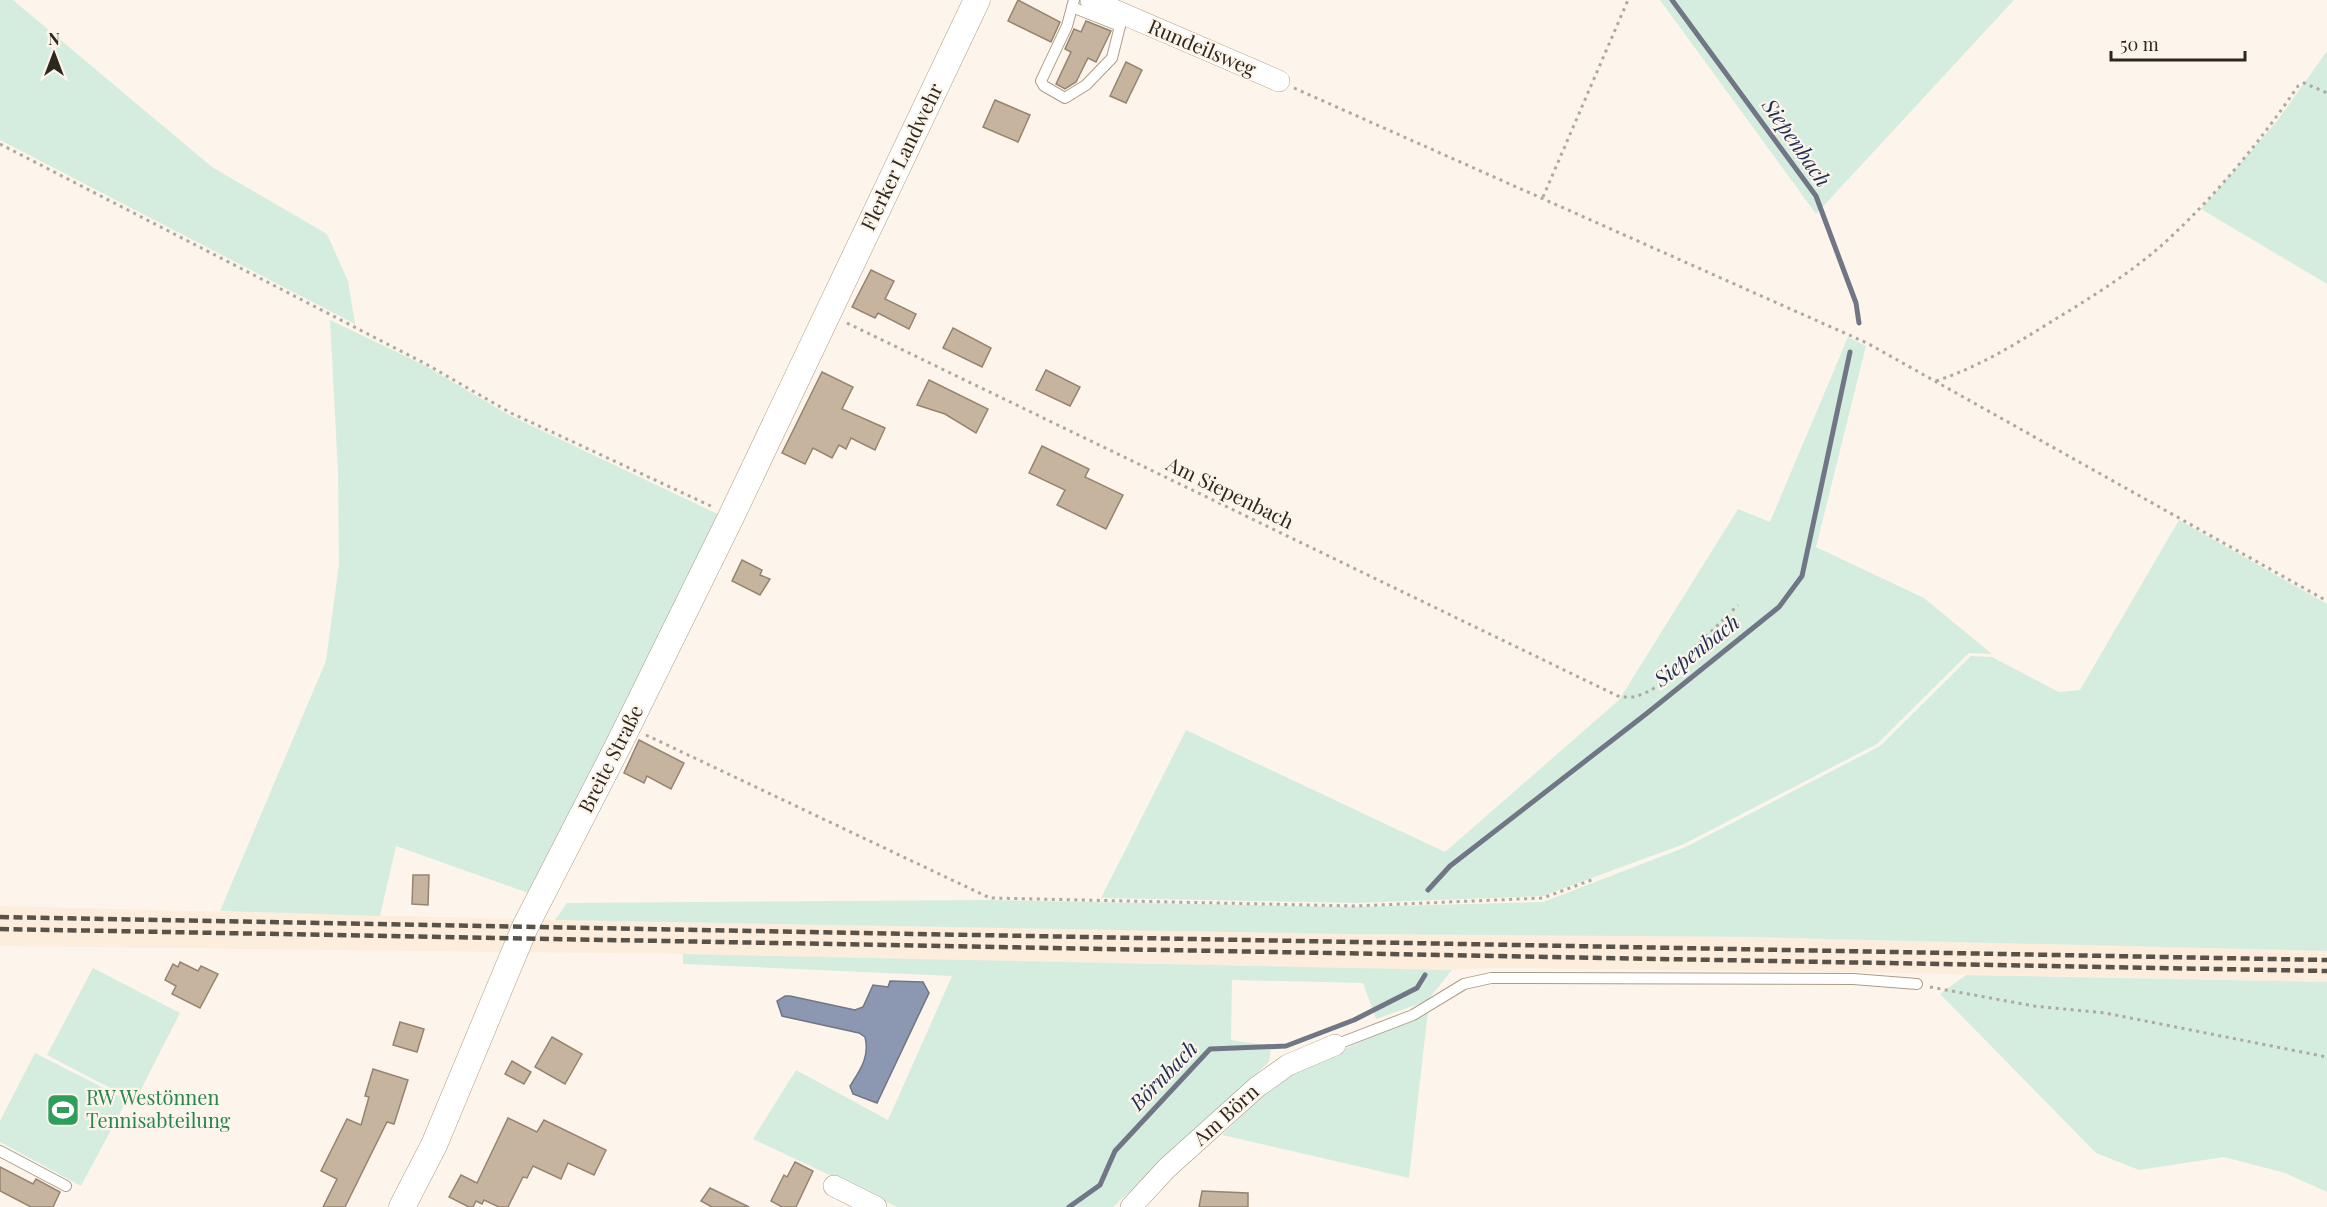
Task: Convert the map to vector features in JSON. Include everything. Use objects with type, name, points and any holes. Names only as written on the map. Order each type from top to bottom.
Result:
[{"type":"street","name":"Flerker Landwehr","points":[[827,314],[977,0]]},
{"type":"street","name":"Rundeilsweg","points":[[1079,2],[1279,81]]},
{"type":"street","name":"Breite Straße","points":[[402,1207],[434,1145],[525,927],[731,517],[827,314]]},
{"type":"street","name":"Am Börn","points":[[1131,1207],[1167,1168],[1257,1087],[1288,1065],[1335,1044]]},
{"type":"street","points":[[834,1186],[876,1207]]},
{"type":"lane","points":[[1079,2],[1041,81],[1044,86],[1065,98],[1086,85],[1112,58],[1121,20]]},
{"type":"lane","points":[[1335,1044],[1413,1015],[1464,984],[1491,978],[1853,979],[1917,984]]},
{"type":"lane","points":[[0,1151],[66,1186]]},
{"type":"path","points":[[1543,197],[1628,0]]},
{"type":"path","points":[[1279,81],[1867,343],[2327,602]]},
{"type":"path","points":[[1936,381],[1985,363],[2087,300],[2151,253],[2197,211],[2275,119],[2298,86],[2304,83],[2327,93]]},
{"type":"path","points":[[0,144],[426,364],[511,413],[613,463],[700,500],[731,517]]},
{"type":"path","name":"Am Siepenbach","points":[[827,314],[1620,697],[1635,697],[1652,690],[1738,605]]},
{"type":"path","points":[[628,726],[990,897],[1355,906],[1543,898],[1594,879]]},
{"type":"path","points":[[1917,984],[2034,1006],[2105,1013],[2327,1057]]},
{"type":"shaded area","points":[[0,906],[555,920],[1341,934],[1751,937],[2327,951],[2327,982],[1855,972],[1494,968],[1452,970],[683,954],[0,946]]},
{"type":"green space","points":[[0,0],[13,0],[212,167],[327,234],[348,281],[355,324],[0,140]]},
{"type":"green space","points":[[1660,0],[2014,0],[1816,214]]},
{"type":"green space","points":[[2327,51],[2327,284],[2201,209],[2277,121]]},
{"type":"green space","points":[[330,320],[424,365],[509,415],[724,517],[534,895],[396,846],[380,916],[220,911],[326,661],[339,564],[338,472]]},
{"type":"green space","points":[[1848,337],[1866,346],[1816,547],[1924,598],[1992,654],[1969,653],[1877,744],[1684,844],[1543,896],[1356,903],[1101,898],[1186,730],[1445,852],[1619,700],[1738,509],[1770,522]]},
{"type":"green space","points":[[2179,520],[2327,604],[2327,951],[1751,937],[1341,934],[555,920],[567,903],[989,900],[1354,907],[1543,902],[1686,847],[1880,746],[1971,656],[1992,657],[2059,692],[2080,690]]},
{"type":"green space","points":[[683,954],[1452,970],[1427,1001],[1376,1019],[1363,983],[1232,980],[1231,1040],[1271,1046],[1269,1062],[1113,1207],[897,1207],[753,1139],[796,1070],[888,1120],[952,976],[683,964]]},
{"type":"green space","points":[[93,968],[180,1013],[135,1101],[47,1055]]},
{"type":"green space","points":[[1966,975],[2327,982],[2327,1192],[2285,1173],[2224,1157],[2139,1170],[2096,1153],[1940,994]]},
{"type":"green space","points":[[1428,1011],[1409,1178],[1222,1135],[1280,1078]]},
{"type":"green space","name":"RW Westönnen Tennisabteilung","points":[[35,1053],[127,1100],[81,1186],[0,1142],[0,1121]]},
{"type":"water","points":[[890,981],[923,982],[929,993],[877,1103],[853,1094],[850,1086],[865,1057],[865,1037],[859,1033],[782,1016],[777,1001],[790,996],[855,1010],[863,1007],[873,985],[888,987]]},
{"type":"building","points":[[1018,0],[1060,22],[1051,42],[1008,21]]},
{"type":"building","points":[[1086,21],[1111,31],[1096,62],[1088,58],[1076,82],[1065,89],[1056,84],[1071,52],[1065,49],[1074,29],[1081,32]]},
{"type":"building","points":[[1126,62],[1142,70],[1126,103],[1110,96]]},
{"type":"building","points":[[995,100],[1030,115],[1018,142],[983,127]]},
{"type":"building","points":[[871,270],[894,281],[885,299],[916,314],[909,329],[878,313],[875,318],[852,307]]},
{"type":"building","points":[[953,328],[991,348],[982,367],[943,348]]},
{"type":"building","points":[[1046,370],[1080,387],[1070,406],[1036,390]]},
{"type":"building","points":[[822,372],[853,387],[842,409],[885,428],[875,450],[851,438],[846,449],[839,445],[832,458],[813,448],[805,464],[782,453]]},
{"type":"building","points":[[929,380],[988,409],[976,433],[945,414],[917,405]]},
{"type":"building","points":[[1042,446],[1089,469],[1085,477],[1123,495],[1106,529],[1057,505],[1065,490],[1029,473]]},
{"type":"building","points":[[742,560],[762,570],[760,575],[770,579],[760,595],[732,581]]},
{"type":"building","points":[[639,740],[684,763],[671,789],[647,776],[644,783],[624,773]]},
{"type":"building","points":[[413,875],[429,875],[428,905],[412,904]]},
{"type":"building","points":[[180,962],[198,971],[201,966],[218,974],[200,1008],[172,994],[176,986],[165,980],[173,964],[178,967]]},
{"type":"building","points":[[400,1022],[424,1029],[417,1052],[393,1045]]},
{"type":"building","points":[[552,1037],[582,1054],[565,1084],[535,1067]]},
{"type":"building","points":[[512,1061],[531,1072],[524,1084],[505,1074]]},
{"type":"building","points":[[373,1069],[408,1080],[394,1124],[387,1122],[345,1207],[323,1207],[337,1179],[321,1171],[347,1119],[361,1125],[369,1097],[365,1096]]},
{"type":"building","points":[[508,1118],[537,1132],[544,1120],[606,1150],[594,1175],[568,1163],[561,1179],[533,1166],[527,1178],[523,1177],[508,1207],[499,1207],[484,1200],[482,1204],[476,1201],[473,1207],[469,1207],[449,1197],[461,1175],[477,1183]]},
{"type":"building","points":[[795,1162],[813,1171],[796,1207],[782,1207],[771,1201],[784,1175],[787,1177]]},
{"type":"building","points":[[0,1167],[33,1184],[36,1179],[60,1192],[53,1207],[31,1207],[0,1191]]},
{"type":"building","points":[[710,1188],[749,1207],[712,1207],[701,1201]]},
{"type":"building","points":[[1202,1191],[1248,1193],[1248,1207],[1199,1207]]},
{"type":"waterway","name":"Siepenbach","points":[[1672,0],[1816,196],[1856,303],[1859,323]]},
{"type":"waterway","name":"Siepenbach","points":[[1428,890],[1450,866],[1646,714],[1779,607],[1802,576],[1850,352]]},
{"type":"waterway","name":"Börnbach","points":[[1069,1207],[1100,1185],[1115,1151],[1210,1049],[1286,1046],[1354,1020],[1417,988],[1425,975]]},
{"type":"railway","points":[[0,917],[2327,960]]},
{"type":"railway","points":[[0,929],[2327,971]]},
{"type":"place","name":"RW Westönnen Tennisabteilung","points":[[63,1110]]}]
